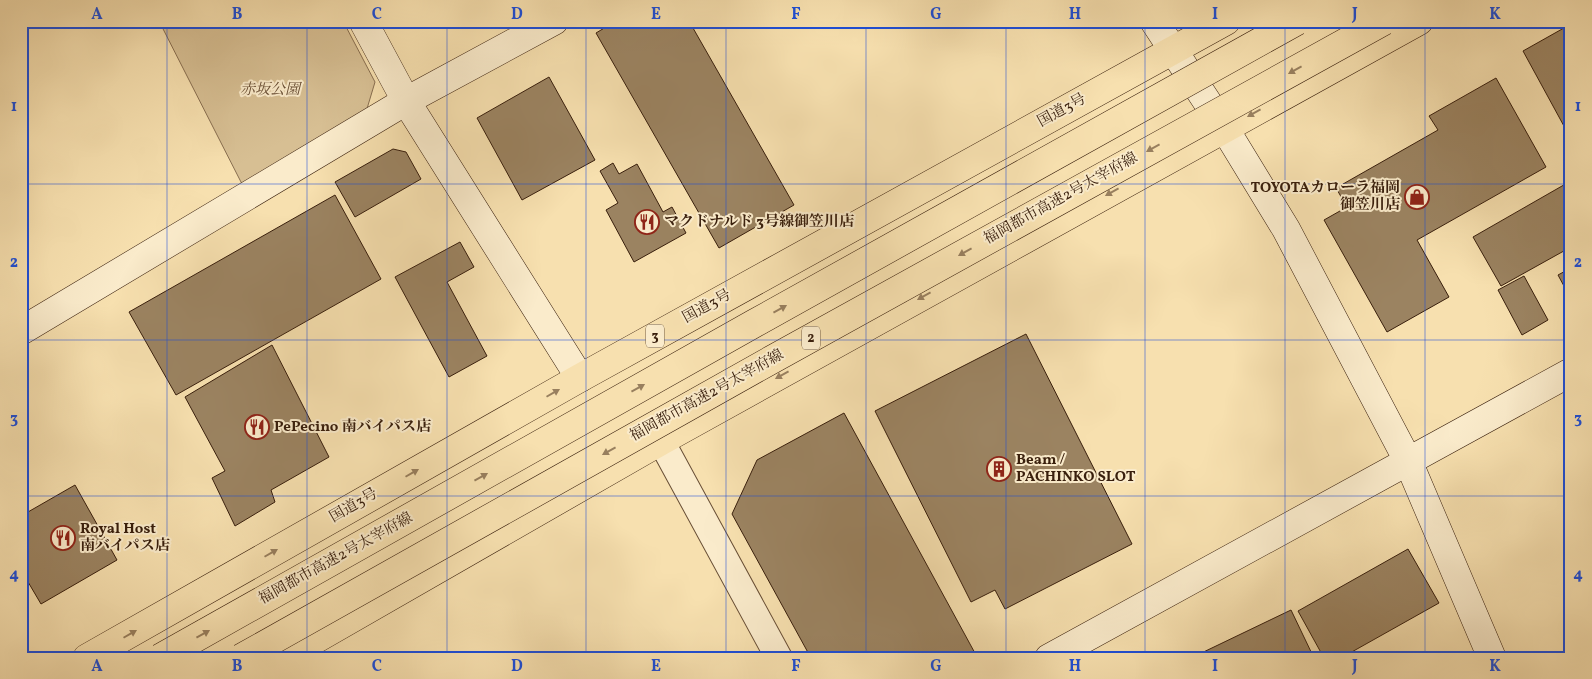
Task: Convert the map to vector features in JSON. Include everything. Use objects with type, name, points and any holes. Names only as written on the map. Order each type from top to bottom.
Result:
[{"type":"highway","name":"国道3号","points":[[87,658],[580,378],[1226,21]]},
{"type":"highway","name":"福岡都市高速2号太宰府線","points":[[160,658],[764,318],[1298,21]]},
{"type":"highway","name":"福岡都市高速2号太宰府線","points":[[241,658],[790,349],[1384,21]]},
{"type":"highway","points":[[283,658],[661,442],[1419,21]]},
{"type":"street","points":[[362,21],[406,100],[580,378]]},
{"type":"street","points":[[21,331],[406,100],[554,21]]},
{"type":"street","points":[[1154,21],[1225,129],[1286,229],[1408,461],[1492,658]]},
{"type":"street","points":[[1049,658],[1571,372]]},
{"type":"street","points":[[661,442],[778,658]]},
{"type":"green space","name":"赤坂公園","points":[[159,21],[343,21],[375,82],[366,112],[242,184]]},
{"type":"building","points":[[616,21],[689,21],[794,205],[719,248],[596,33]]},
{"type":"building","points":[[1571,24],[1571,139],[1523,51]]},
{"type":"building","points":[[549,77],[595,160],[522,200],[477,118]]},
{"type":"building","name":"TOYOTAカローラ福岡 御笠川店","points":[[1496,78],[1546,167],[1417,240],[1449,297],[1387,332],[1324,220],[1347,207],[1336,188],[1438,130],[1429,116]]},
{"type":"building","points":[[393,149],[406,152],[421,179],[355,217],[335,182]]},
{"type":"building","name":"マクドナルド 3号線御笠川店","points":[[613,163],[619,174],[637,164],[663,212],[672,207],[686,233],[634,262],[606,210],[618,203],[600,171]]},
{"type":"building","points":[[1569,182],[1571,186],[1571,247],[1501,286],[1473,237]]},
{"type":"building","points":[[335,195],[381,279],[176,395],[129,312]]},
{"type":"building","points":[[460,242],[474,267],[447,282],[487,356],[449,377],[395,277]]},
{"type":"building","points":[[1571,268],[1571,299],[1558,275]]},
{"type":"building","points":[[1524,276],[1548,320],[1522,335],[1498,290]]},
{"type":"building","name":"Beam / PACHINKO SLOT","points":[[1026,334],[1132,544],[1005,609],[995,590],[971,602],[875,411]]},
{"type":"building","name":"PePecino 南バイパス店","points":[[272,345],[329,457],[271,490],[275,502],[235,526],[212,478],[225,471],[185,397]]},
{"type":"building","points":[[844,413],[976,655],[971,658],[811,658],[732,514],[757,460]]},
{"type":"building","name":"Royal Host 南バイパス店","points":[[75,485],[117,560],[41,604],[21,570],[21,516]]},
{"type":"building","points":[[1408,549],[1439,603],[1341,658],[1324,658],[1298,611]]},
{"type":"building","points":[[1291,610],[1314,658],[1191,658]]},
{"type":"place","name":"TOYOTAカローラ福岡 御笠川店","points":[[1417,197]]},
{"type":"place","name":"マクドナルド 3号線御笠川店","points":[[647,222]]},
{"type":"place","name":"PePecino 南バイパス店","points":[[257,427]]},
{"type":"place","name":"Beam / PACHINKO SLOT","points":[[999,469]]},
{"type":"place","name":"Royal Host 南バイパス店","points":[[63,538]]}]
